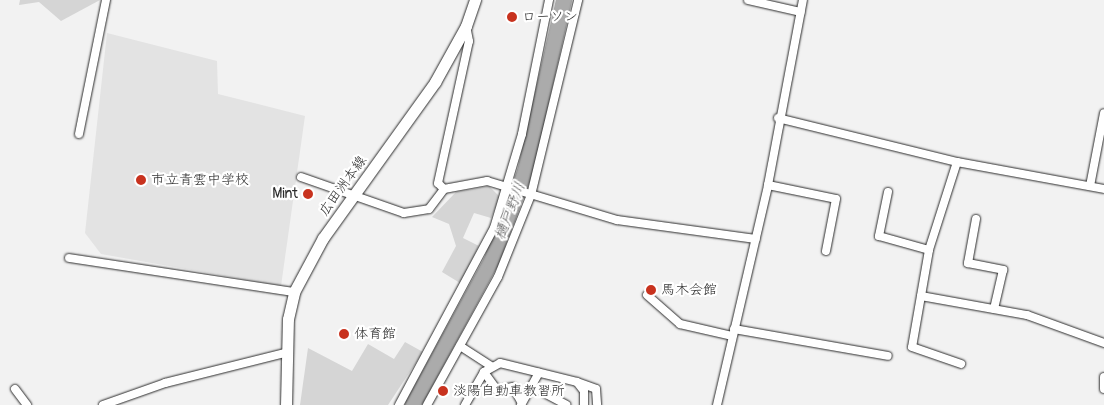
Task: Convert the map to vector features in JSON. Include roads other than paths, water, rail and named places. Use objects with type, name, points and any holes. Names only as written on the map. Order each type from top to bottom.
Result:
[{"type":"main road","name":"広田洲本線","points":[[286,405],[288,352],[294,292],[323,238],[356,195],[435,82],[466,26],[475,0]]},
{"type":"street","points":[[79,134],[106,0]]},
{"type":"street","points":[[399,405],[481,256],[506,188],[550,0]]},
{"type":"street","points":[[427,405],[498,276],[531,195],[578,0]]},
{"type":"street","points":[[748,0],[801,12]]},
{"type":"street","points":[[717,405],[768,185],[778,118],[804,0]]},
{"type":"street","points":[[444,189],[438,183],[469,41],[466,26]]},
{"type":"street","points":[[1090,186],[1104,113]]},
{"type":"street","points":[[778,118],[957,162],[1104,189]]},
{"type":"street","points":[[957,162],[929,250],[912,347],[961,364]]},
{"type":"street","points":[[301,177],[404,213],[429,209],[444,189],[487,181],[617,220],[756,239]]},
{"type":"street","points":[[768,185],[836,200],[826,251]]},
{"type":"street","points":[[888,192],[879,236],[929,250]]},
{"type":"street","points":[[976,219],[968,263],[1003,270],[994,309]]},
{"type":"street","points":[[69,258],[294,292]]},
{"type":"street","points":[[647,295],[680,324],[888,356]]},
{"type":"street","points":[[921,296],[1026,315],[1104,343]]},
{"type":"street","points":[[460,346],[492,367]]},
{"type":"street","points":[[103,405],[166,383],[288,352]]},
{"type":"street","points":[[468,404],[484,372],[500,363],[577,382],[596,389],[597,405]]},
{"type":"street","points":[[484,372],[497,390],[513,387],[521,404]]},
{"type":"street","points":[[521,404],[539,372]]},
{"type":"street","points":[[1104,377],[1104,389]]},
{"type":"street","points":[[577,382],[584,391],[584,405]]},
{"type":"street","points":[[531,386],[566,405]]},
{"type":"street","points":[[15,389],[27,405]]},
{"type":"waterway","name":"樋戸野川","points":[[413,405],[491,262],[525,172],[564,0]]},
{"type":"place","name":"ローソン","points":[[512,17]]},
{"type":"place","name":"市立青雲中学校","points":[[141,180]]},
{"type":"place","name":"Mint","points":[[308,194]]},
{"type":"place","name":"馬木会館","points":[[651,290]]},
{"type":"place","name":"体育館","points":[[344,334]]},
{"type":"place","name":"淡陽自動車教習所","points":[[443,391]]}]
